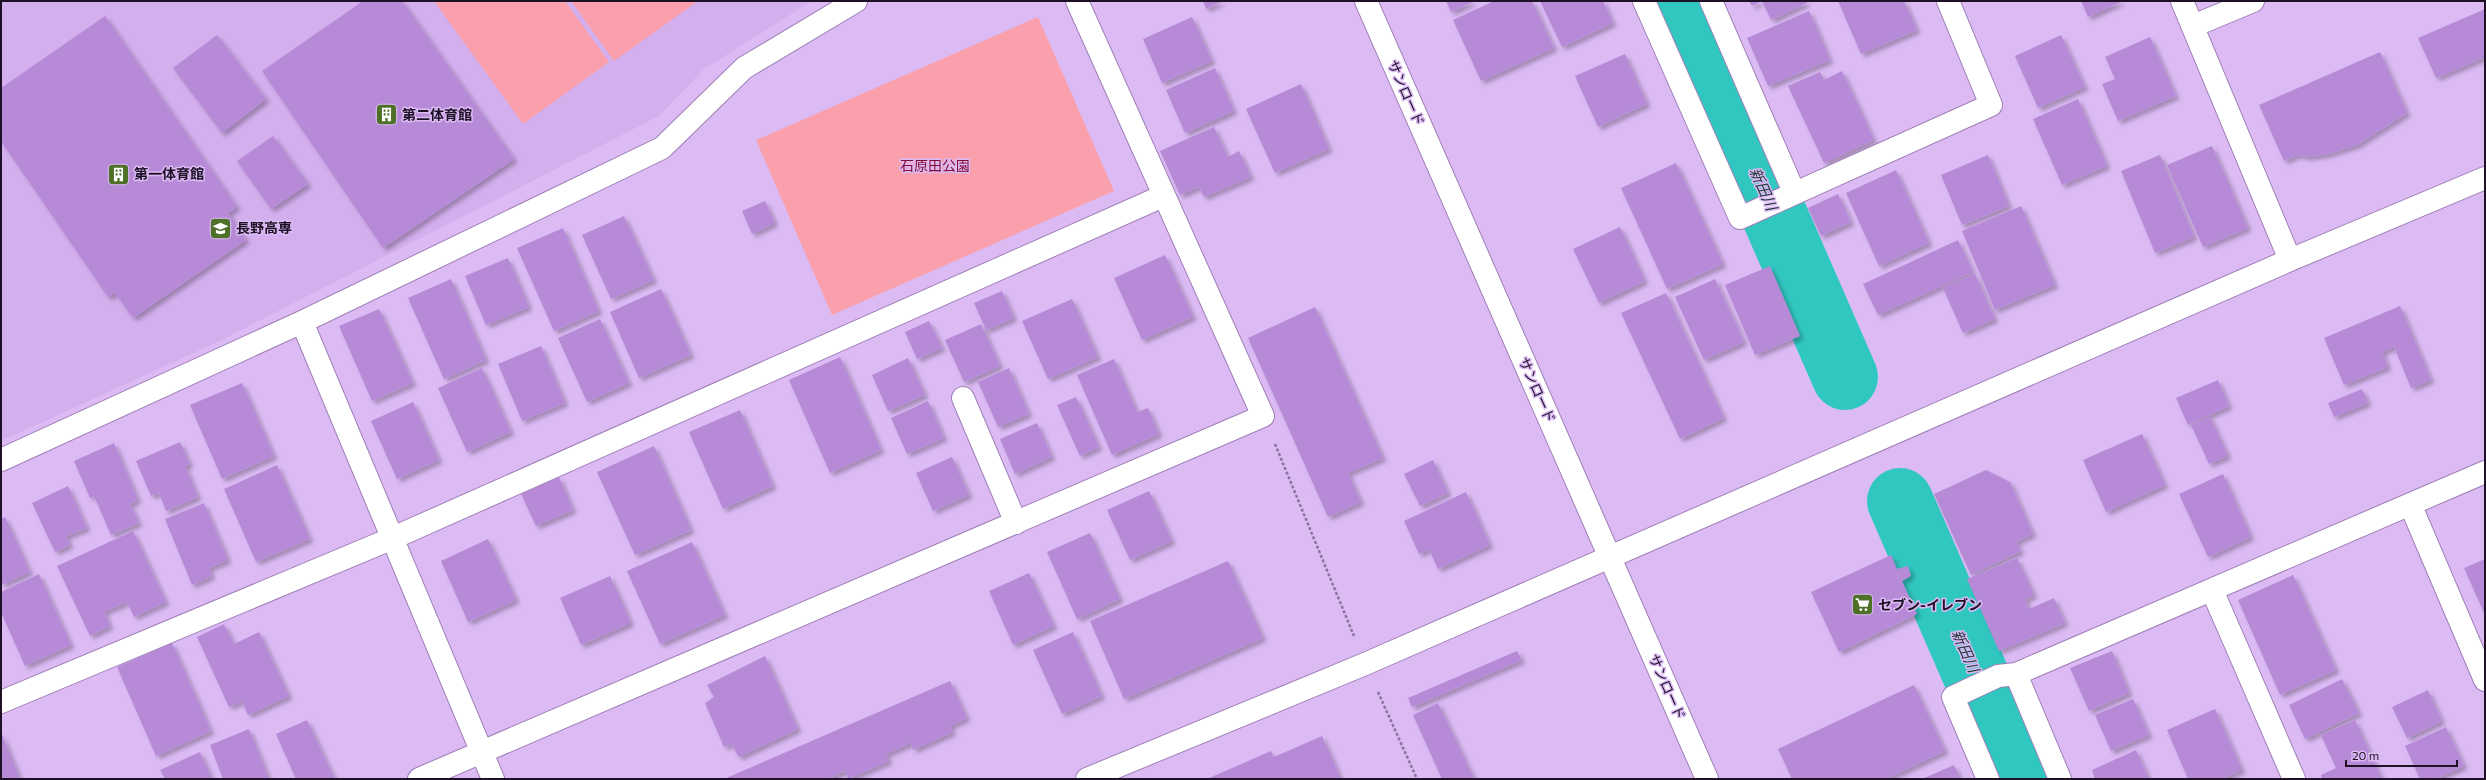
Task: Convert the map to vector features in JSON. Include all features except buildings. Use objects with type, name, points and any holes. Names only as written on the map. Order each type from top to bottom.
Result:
[{"type":"street","points":[[2,457],[302,322],[662,148],[744,68],[856,1]]},
{"type":"street","points":[[419,779],[1263,416],[1163,196],[1077,1]]},
{"type":"street","name":"サンロード","points":[[1366,1],[1707,779]]},
{"type":"street","points":[[1644,1],[1740,218],[1991,105],[1948,1]]},
{"type":"street","points":[[1711,1],[1786,196]]},
{"type":"street","points":[[2182,1],[2290,260]]},
{"type":"street","points":[[2193,26],[2253,1]]},
{"type":"street","points":[[1087,779],[1365,664],[1610,556],[1905,430],[2290,260],[2485,178]]},
{"type":"street","points":[[1,702],[392,538],[1163,196]]},
{"type":"street","points":[[302,322],[493,779]]},
{"type":"street","points":[[963,398],[1016,523]]},
{"type":"street","points":[[1988,779],[1952,697],[2212,590],[2485,472]]},
{"type":"street","points":[[2410,504],[2485,680]]},
{"type":"street","points":[[2212,590],[2294,779]]},
{"type":"street","points":[[2007,675],[2060,779]]},
{"type":"path","points":[[1263,416],[1365,664],[1417,779]]},
{"type":"shaded area","name":"長野高専","points":[[1,1],[812,1],[704,69],[659,116],[222,340],[1,441]]},
{"type":"green space","points":[[434,1],[565,1],[609,62],[523,124]]},
{"type":"green space","points":[[571,1],[698,1],[614,61]]},
{"type":"green space","name":"石原田公園","points":[[1038,17],[1114,191],[832,315],[756,140]]},
{"type":"waterway","name":"新田川","points":[[1681,1],[1845,377]]},
{"type":"waterway","name":"新田川","points":[[1900,501],[2021,779]]},
{"type":"place","name":"第二体育館","points":[[387,115]]},
{"type":"place","name":"第一体育館","points":[[119,174]]},
{"type":"place","name":"長野高専","points":[[221,228]]},
{"type":"place","name":"セブン-イレブン","points":[[1863,605]]}]
